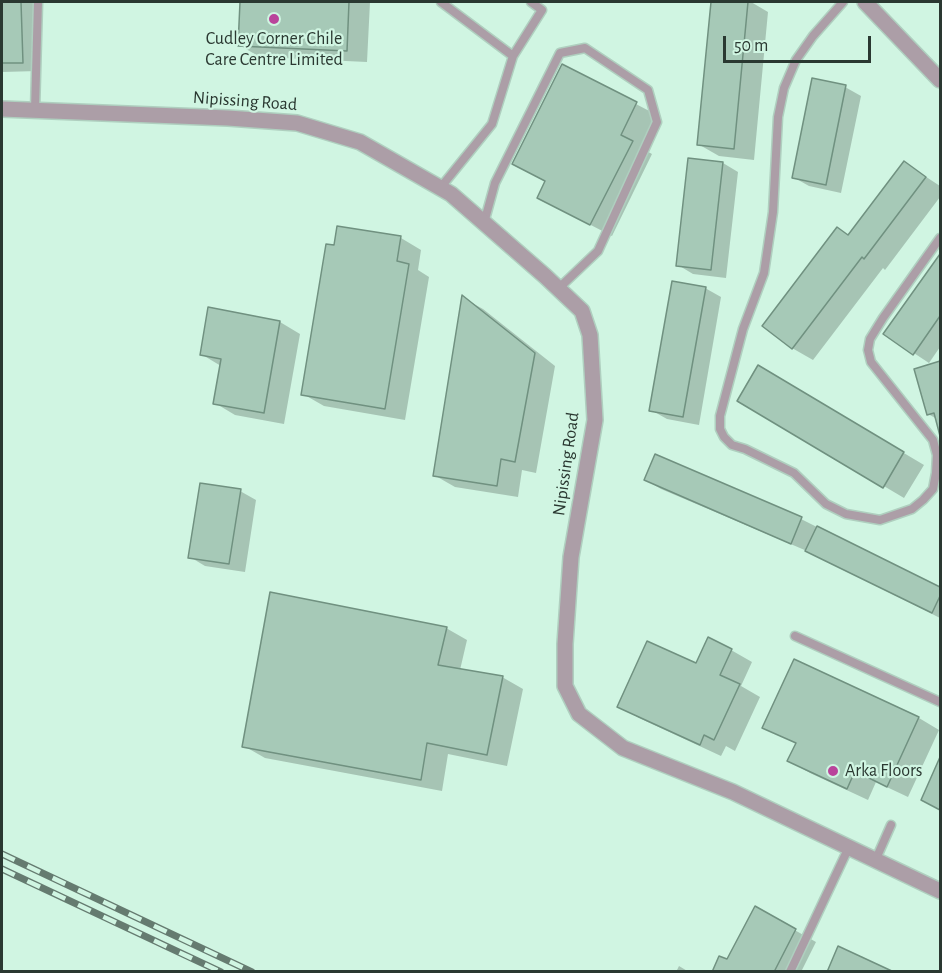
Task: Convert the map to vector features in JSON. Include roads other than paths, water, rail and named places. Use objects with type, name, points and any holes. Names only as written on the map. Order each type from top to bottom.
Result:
[{"type":"street","points":[[870,3],[940,80]]},
{"type":"street","name":"Nipissing Road","points":[[2,109],[297,123],[360,142],[441,187],[559,288],[582,311],[590,335],[595,420],[571,557],[565,644],[565,686],[579,714],[623,748],[733,792],[940,891]]},
{"type":"lane","points":[[35,110],[38,2]]},
{"type":"lane","points":[[441,2],[513,56]]},
{"type":"lane","points":[[441,187],[492,124],[513,56],[542,10],[531,2]]},
{"type":"lane","points":[[843,2],[813,36],[796,60],[784,88],[778,117],[772,212],[764,273],[743,329],[720,416],[720,429],[724,437],[732,445],[794,473],[826,504],[846,514],[880,520],[912,509],[923,500],[933,489],[936,473],[937,455],[933,440],[871,362],[868,350],[870,339],[882,318],[940,238]]},
{"type":"lane","points":[[484,223],[495,183],[560,53],[585,48],[648,90],[657,122],[598,251],[559,288]]},
{"type":"lane","points":[[795,636],[940,702]]},
{"type":"lane","points":[[876,859],[891,825]]},
{"type":"lane","points":[[790,972],[849,847]]},
{"type":"railway","points":[[2,854],[252,972]]},
{"type":"railway","points":[[2,869],[221,972]]},
{"type":"place","name":"Cudley Corner Chile Care Centre Limited","points":[[274,19]]},
{"type":"place","name":"Arka Floors","points":[[833,771]]}]
